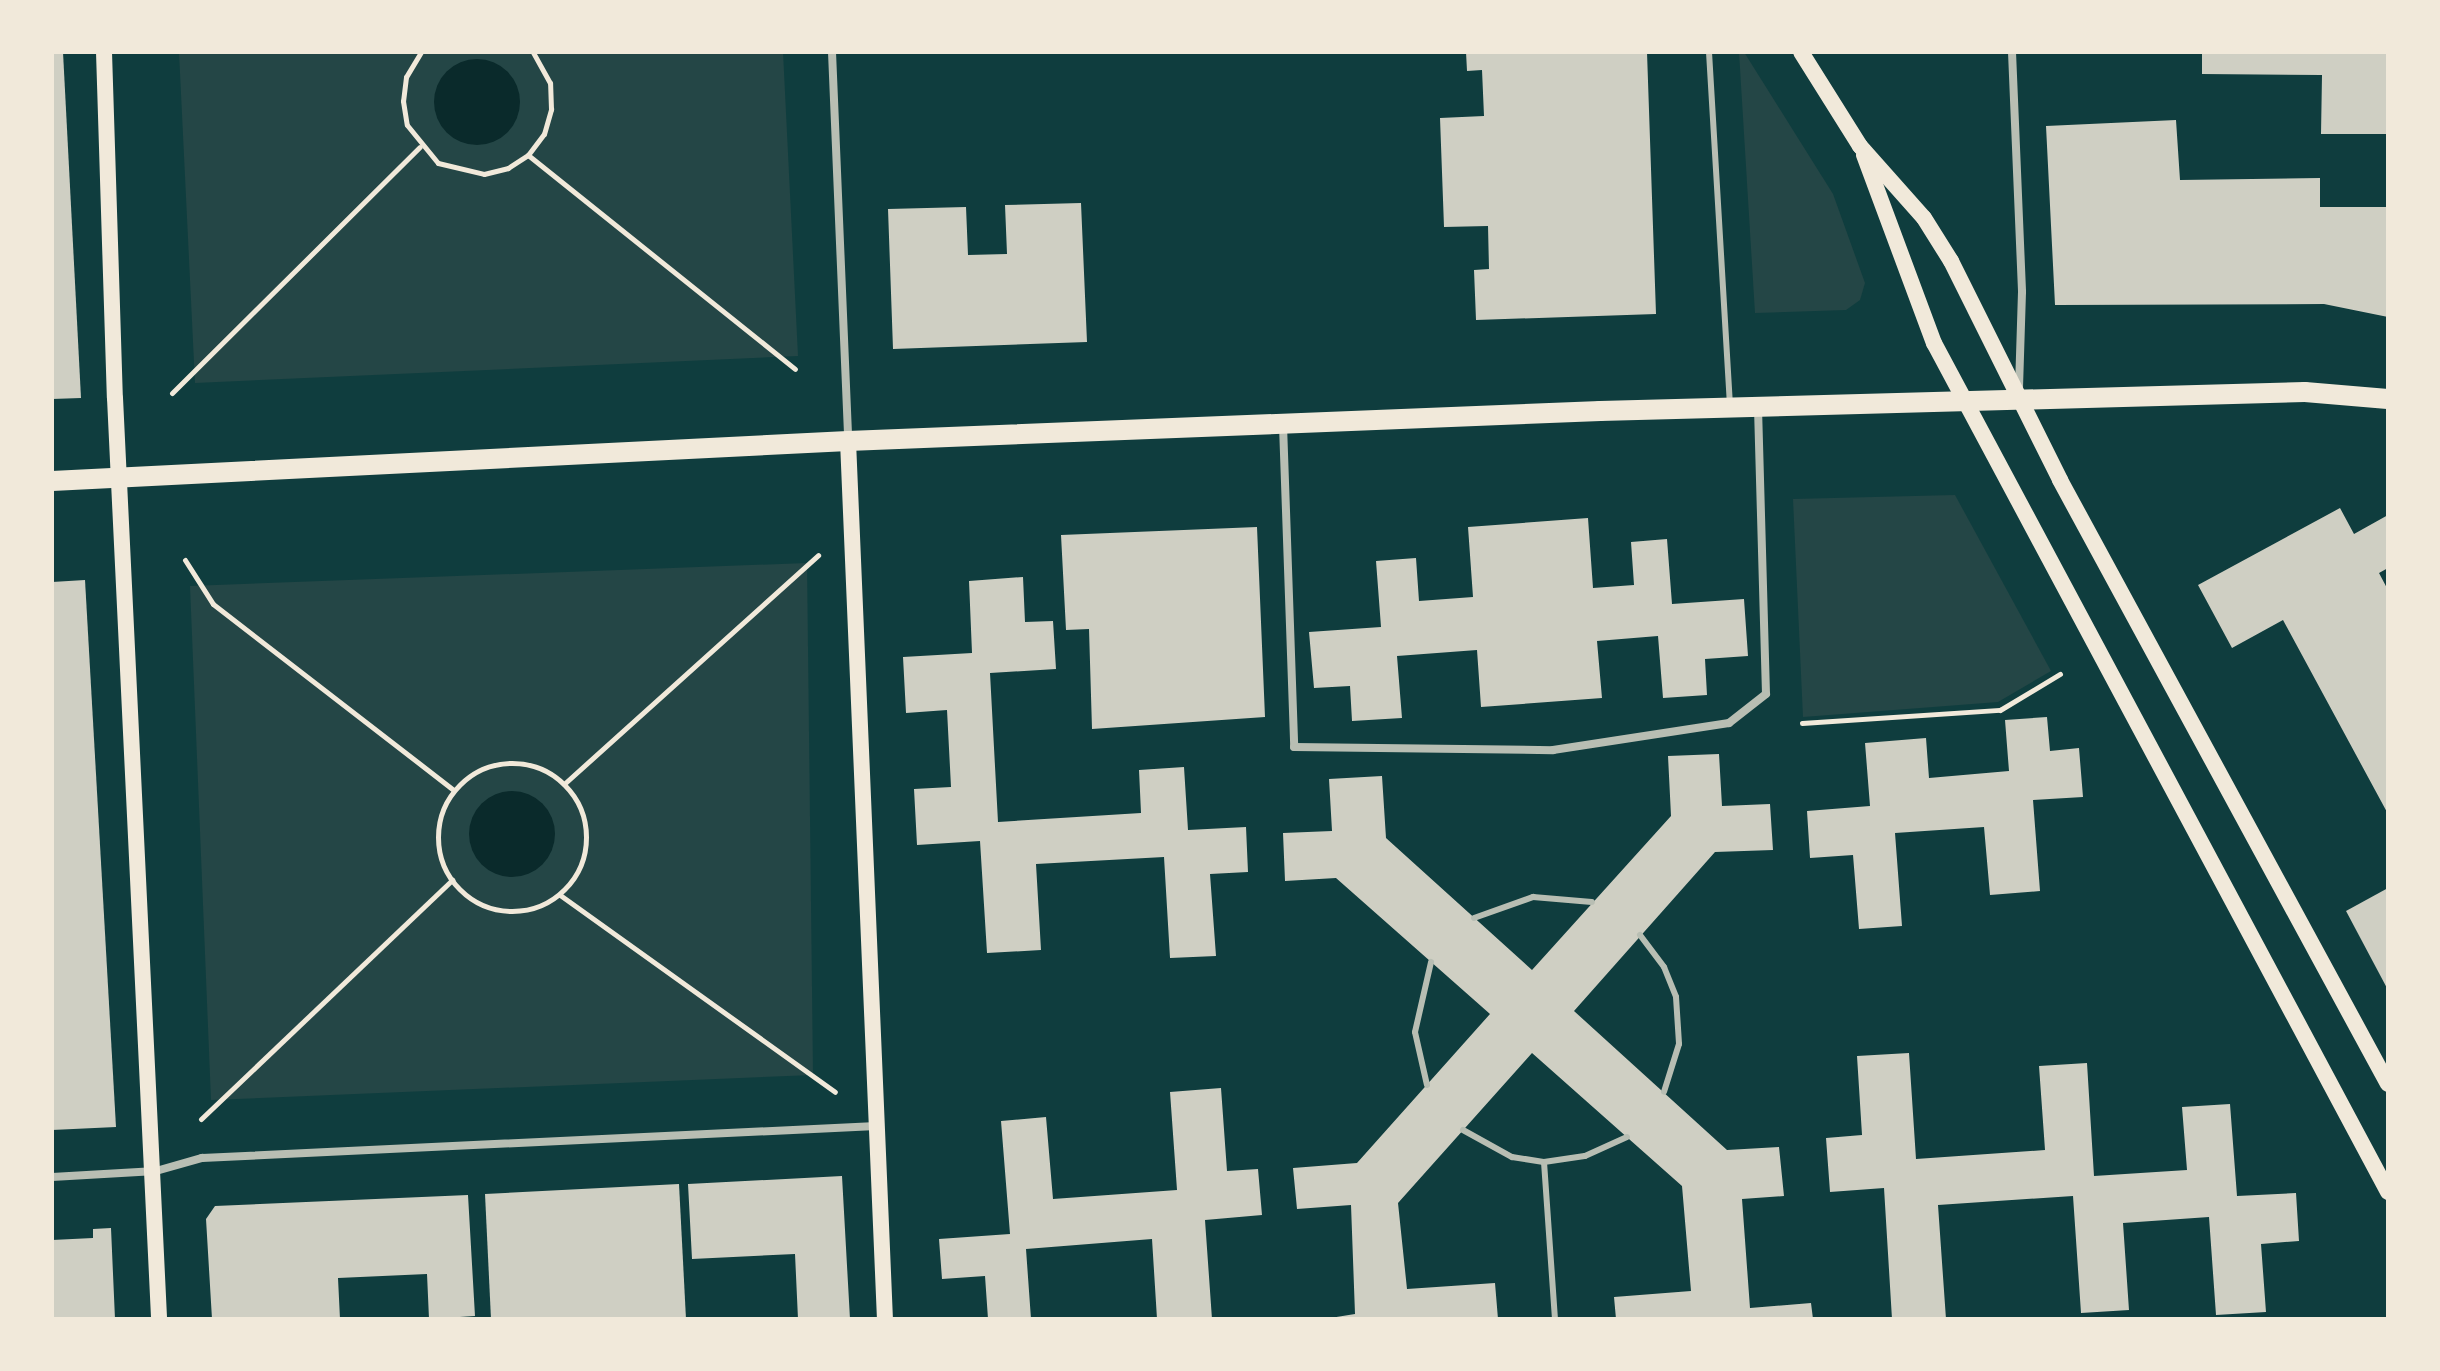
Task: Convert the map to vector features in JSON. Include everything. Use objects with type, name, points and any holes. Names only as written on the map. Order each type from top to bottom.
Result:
[{"type":"main road","points":[[104,52],[119,476],[156,1171],[159,1319]]},
{"type":"main road","points":[[1801,52],[1860,146],[1935,233],[2018,398],[2388,1084]]},
{"type":"main road","points":[[1860,146],[1922,318],[1963,400],[2388,1192]]},
{"type":"main road","points":[[52,481],[848,441],[1758,406],[2314,392],[2388,399]]},
{"type":"main road","points":[[848,441],[885,1319]]},
{"type":"street","points":[[832,52],[848,441]]},
{"type":"street","points":[[2012,52],[2022,292],[2018,398]]},
{"type":"street","points":[[1283,424],[1294,747],[1553,750],[1729,723],[1766,694],[1758,406]]},
{"type":"street","points":[[52,1177],[156,1171],[202,1158],[877,1126]]},
{"type":"lane","points":[[1709,52],[1730,407]]},
{"type":"lane","points":[[1474,918],[1533,897],[1592,902]]},
{"type":"lane","points":[[1640,935],[1664,967],[1676,997],[1679,1044],[1664,1092]]},
{"type":"lane","points":[[1427,1085],[1415,1032],[1431,962]]},
{"type":"lane","points":[[1463,1130],[1512,1157],[1544,1162],[1585,1156],[1627,1137]]},
{"type":"lane","points":[[1544,1162],[1555,1319]]},
{"type":"path","points":[[418,53],[406,77],[403,101],[420,147],[438,163],[472,173],[508,168],[528,155],[544,134],[551,109],[550,83],[533,52]]},
{"type":"path","points":[[172,393],[420,147]]},
{"type":"path","points":[[528,155],[795,369]]},
{"type":"path","points":[[564,784],[818,555]]},
{"type":"path","points":[[185,560],[213,604],[454,790]]},
{"type":"path","points":[[1802,723],[2000,710],[2060,674]]},
{"type":"path","points":[[503,763],[543,769],[564,784],[580,804],[586,830],[584,855],[560,895],[537,907],[502,911],[477,902],[452,880],[438,839],[441,813],[454,790],[478,770],[503,763]]},
{"type":"path","points":[[201,1119],[452,880]]},
{"type":"path","points":[[560,895],[835,1092]]},
{"type":"shaded area","points":[[179,52],[783,52],[798,356],[195,383]]},
{"type":"shaded area","points":[[1739,52],[1744,52],[1833,194],[1865,283],[1860,300],[1846,310],[1755,313]]},
{"type":"shaded area","points":[[477,59],[501,66],[513,78],[520,102],[513,126],[501,138],[477,145],[453,138],[441,126],[434,102],[441,78],[453,66]]},
{"type":"shaded area","points":[[1955,495],[2051,671],[1998,702],[1803,717],[1793,499]]},
{"type":"shaded area","points":[[807,563],[813,1075],[211,1100],[190,586]]},
{"type":"shaded area","points":[[512,791],[529,794],[543,803],[552,817],[555,834],[552,851],[543,865],[529,874],[512,877],[495,874],[481,865],[472,851],[469,834],[472,817],[481,803],[495,794]]},
{"type":"building","points":[[52,52],[63,52],[81,398],[52,399]]},
{"type":"building","points":[[1466,52],[1647,52],[1656,314],[1476,320],[1474,270],[1489,269],[1488,226],[1444,227],[1440,118],[1484,116],[1482,70],[1467,71]]},
{"type":"building","points":[[2202,52],[2388,52],[2388,134],[2321,134],[2322,75],[2202,74]]},
{"type":"building","points":[[2176,120],[2180,180],[2320,178],[2320,207],[2388,207],[2388,317],[2324,304],[2055,305],[2046,126]]},
{"type":"building","points":[[1081,203],[1087,342],[893,349],[888,209],[966,207],[968,255],[1007,254],[1005,205]]},
{"type":"building","points":[[2340,508],[2354,534],[2388,515],[2388,568],[2379,573],[2388,590],[2388,814],[2283,620],[2232,648],[2198,585]]},
{"type":"building","points":[[1588,518],[1593,588],[1634,585],[1631,542],[1667,539],[1672,604],[1744,599],[1748,656],[1705,659],[1707,695],[1663,698],[1658,636],[1597,641],[1602,698],[1481,707],[1477,650],[1397,656],[1402,718],[1352,721],[1350,686],[1314,688],[1309,632],[1381,627],[1376,561],[1416,558],[1419,601],[1473,597],[1468,527]]},
{"type":"building","points":[[1257,527],[1265,717],[1092,729],[1089,629],[1066,630],[1061,535]]},
{"type":"building","points":[[1023,577],[1025,622],[1053,621],[1056,669],[990,673],[998,822],[1141,813],[1139,770],[1184,767],[1188,830],[1246,827],[1248,872],[1210,874],[1216,956],[1170,958],[1164,857],[1036,864],[1041,950],[987,953],[980,841],[917,845],[914,789],[951,787],[947,710],[906,713],[903,657],[972,653],[969,581]]},
{"type":"building","points":[[85,580],[116,1127],[52,1130],[52,582]]},
{"type":"building","points":[[2047,717],[2050,751],[2079,748],[2083,797],[2033,800],[2040,891],[1990,895],[1984,827],[1895,833],[1902,926],[1859,929],[1853,855],[1810,858],[1807,811],[1870,806],[1865,743],[1926,738],[1929,778],[2009,771],[2005,720]]},
{"type":"building","points":[[1719,754],[1722,806],[1770,804],[1773,850],[1715,852],[1574,1011],[1727,1150],[1779,1147],[1784,1196],[1742,1199],[1750,1308],[1811,1303],[1813,1319],[1616,1319],[1614,1297],[1691,1291],[1682,1186],[1532,1053],[1398,1203],[1407,1289],[1495,1283],[1498,1319],[1324,1319],[1355,1314],[1351,1205],[1297,1209],[1293,1168],[1357,1163],[1490,1014],[1336,878],[1285,881],[1283,833],[1332,831],[1329,779],[1382,776],[1386,838],[1532,970],[1671,816],[1668,756]]},
{"type":"building","points":[[2388,888],[2388,990],[2346,911]]},
{"type":"building","points":[[1909,1053],[1916,1159],[2045,1150],[2039,1066],[2087,1063],[2094,1176],[2187,1170],[2182,1107],[2230,1104],[2237,1196],[2296,1193],[2299,1241],[2261,1244],[2266,1312],[2216,1315],[2209,1217],[2123,1223],[2129,1310],[2081,1313],[2073,1196],[1938,1205],[1946,1319],[1892,1319],[1884,1188],[1830,1192],[1826,1138],[1862,1135],[1857,1056]]},
{"type":"building","points":[[1221,1088],[1227,1171],[1258,1169],[1262,1215],[1205,1220],[1212,1319],[1157,1319],[1152,1239],[1026,1249],[1031,1319],[988,1319],[985,1276],[942,1279],[939,1239],[1010,1234],[1001,1121],[1046,1117],[1053,1199],[1177,1190],[1170,1092]]},
{"type":"building","points":[[842,1176],[850,1319],[798,1319],[795,1254],[692,1259],[688,1184]]},
{"type":"building","points":[[679,1184],[686,1319],[491,1319],[485,1194]]},
{"type":"building","points":[[468,1195],[475,1316],[429,1319],[427,1274],[338,1278],[340,1319],[212,1319],[206,1219],[215,1206]]},
{"type":"building","points":[[111,1228],[115,1319],[52,1319],[52,1240],[93,1238],[93,1229]]}]
